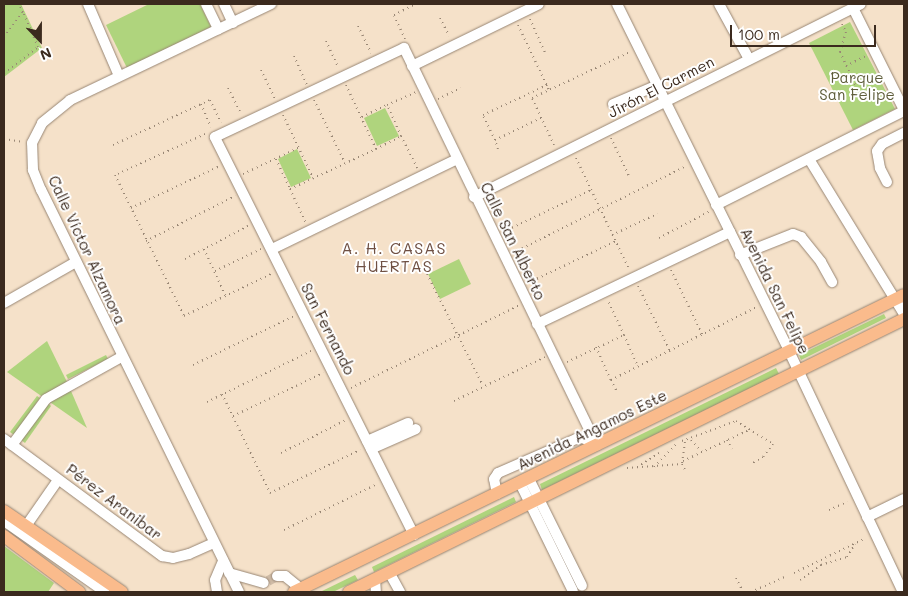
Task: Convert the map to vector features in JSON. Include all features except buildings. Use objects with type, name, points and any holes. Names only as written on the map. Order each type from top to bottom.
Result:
[{"type":"main road","name":"Avenida Angamos Este","points":[[298,591],[899,298]]},
{"type":"main road","points":[[353,591],[376,587],[389,572],[904,319]]},
{"type":"main road","points":[[4,511],[122,592]]},
{"type":"main road","points":[[4,536],[79,592]]},
{"type":"main road","points":[[362,560],[376,587]]},
{"type":"street","points":[[88,4],[119,76]]},
{"type":"street","points":[[206,4],[218,29]]},
{"type":"street","points":[[224,4],[233,22]]},
{"type":"street","points":[[32,143],[42,123],[53,111],[119,76],[271,4]]},
{"type":"street","points":[[412,66],[539,4]]},
{"type":"street","name":"Avenida San Felipe","points":[[617,4],[764,304],[789,351],[903,592]]},
{"type":"street","points":[[719,4],[749,59]]},
{"type":"street","points":[[716,206],[904,111],[857,6]]},
{"type":"street","name":"Jirón El Carmen","points":[[474,196],[857,6]]},
{"type":"street","points":[[220,134],[404,48]]},
{"type":"street","name":"Calle San Alberto","points":[[404,48],[474,196],[597,445]]},
{"type":"street","points":[[613,104],[658,85]]},
{"type":"street","points":[[888,182],[877,151],[882,144],[904,133]]},
{"type":"street","name":"San Fernando","points":[[220,134],[228,161],[414,535]]},
{"type":"street","name":"Calle Víctor Alzamora","points":[[32,143],[33,170],[121,357],[239,592]]},
{"type":"street","points":[[271,247],[309,231],[457,159]]},
{"type":"street","points":[[810,159],[899,298],[904,314]]},
{"type":"street","points":[[537,324],[730,232]]},
{"type":"street","points":[[740,255],[793,234],[800,237],[822,262],[832,282]]},
{"type":"street","points":[[4,303],[76,262]]},
{"type":"street","points":[[8,442],[46,398],[121,357]]},
{"type":"street","points":[[369,445],[412,426]]},
{"type":"street","points":[[497,494],[494,479],[498,474],[576,439],[583,438],[597,445]]},
{"type":"street","name":"Pérez Aranibar","points":[[8,442],[162,556],[174,558],[189,554],[214,543]]},
{"type":"street","points":[[26,526],[58,480]]},
{"type":"street","points":[[525,481],[577,588]]},
{"type":"street","points":[[867,517],[904,499]]},
{"type":"street","points":[[4,521],[105,592]]},
{"type":"street","points":[[217,592],[216,580],[223,561]]},
{"type":"street","points":[[389,572],[395,590]]},
{"type":"street","points":[[229,573],[268,583],[285,576],[298,591]]},
{"type":"path","points":[[4,73],[38,47],[19,4]]},
{"type":"path","points":[[404,48],[406,39],[394,15],[416,4]]},
{"type":"path","points":[[526,10],[546,55]]},
{"type":"path","points":[[4,37],[23,12]]},
{"type":"path","points":[[514,16],[549,90]]},
{"type":"path","points":[[440,18],[453,45]]},
{"type":"path","points":[[358,26],[375,62]]},
{"type":"path","points":[[843,26],[846,32],[840,52],[857,88]]},
{"type":"path","points":[[846,32],[853,28]]},
{"type":"path","points":[[326,41],[376,149]]},
{"type":"path","points":[[559,155],[532,98],[639,47]]},
{"type":"path","points":[[294,56],[345,163]]},
{"type":"path","points":[[846,66],[866,56]]},
{"type":"path","points":[[261,70],[314,178]]},
{"type":"path","points":[[498,148],[483,115],[547,85]]},
{"type":"path","points":[[228,88],[246,122]]},
{"type":"path","points":[[429,103],[461,88]]},
{"type":"path","points":[[361,117],[423,89]]},
{"type":"path","points":[[113,145],[210,100],[220,134]]},
{"type":"path","points":[[200,104],[220,134]]},
{"type":"path","points":[[387,105],[422,176]]},
{"type":"path","points":[[495,140],[542,118]]},
{"type":"path","points":[[608,131],[629,176]]},
{"type":"path","points":[[220,134],[210,132],[115,175],[184,316],[281,268]]},
{"type":"path","points":[[290,189],[401,136]]},
{"type":"path","points":[[4,139],[32,143]]},
{"type":"path","points":[[237,177],[298,148]]},
{"type":"path","points":[[572,149],[612,235],[670,351]]},
{"type":"path","points":[[276,159],[309,231]]},
{"type":"path","points":[[131,208],[228,161]]},
{"type":"path","points":[[504,257],[599,208],[695,162]]},
{"type":"path","points":[[494,236],[591,190]]},
{"type":"path","points":[[146,241],[244,192]]},
{"type":"path","points":[[659,238],[716,206]]},
{"type":"path","points":[[612,235],[657,214]]},
{"type":"path","points":[[185,259],[259,221]]},
{"type":"path","points":[[519,288],[616,241]]},
{"type":"path","points":[[215,272],[271,247]]},
{"type":"path","points":[[204,249],[226,296]]},
{"type":"path","points":[[667,262],[703,336]]},
{"type":"path","points":[[427,274],[483,386]]},
{"type":"path","points":[[604,292],[638,366]]},
{"type":"path","points":[[343,392],[527,302]]},
{"type":"path","points":[[611,380],[703,336],[764,304]]},
{"type":"path","points":[[193,364],[303,311]]},
{"type":"path","points":[[558,366],[624,335]]},
{"type":"path","points":[[207,402],[320,347]]},
{"type":"path","points":[[596,348],[617,392]]},
{"type":"path","points":[[454,402],[483,386],[552,354]]},
{"type":"path","points":[[233,416],[331,368]]},
{"type":"path","points":[[222,394],[270,493],[369,445]]},
{"type":"path","points":[[281,452],[355,416]]},
{"type":"path","points":[[686,472],[682,463],[685,442],[736,421],[773,444],[763,457],[751,464]]},
{"type":"path","points":[[627,468],[682,463],[751,429]]},
{"type":"path","points":[[700,431],[702,435]]},
{"type":"path","points":[[637,467],[679,440],[691,439]]},
{"type":"path","points":[[691,439],[702,452]]},
{"type":"path","points":[[654,467],[679,440]]},
{"type":"path","points":[[728,440],[732,449]]},
{"type":"path","points":[[284,530],[386,480]]},
{"type":"path","points":[[829,510],[846,502]]},
{"type":"path","points":[[794,573],[864,539]]},
{"type":"path","points":[[800,580],[821,565],[847,556],[854,544]]},
{"type":"path","points":[[751,592],[787,576]]},
{"type":"path","points":[[736,578],[743,592]]},
{"type":"green space","points":[[4,4],[21,4],[42,48],[4,77]]},
{"type":"green space","points":[[149,4],[200,4],[211,27],[127,68],[106,25]]},
{"type":"green space","name":"Parque San Felipe","points":[[850,22],[895,109],[853,130],[809,43]]},
{"type":"green space","points":[[385,108],[399,136],[377,146],[364,118]]},
{"type":"green space","points":[[297,149],[311,178],[291,187],[278,159]]},
{"type":"green space","points":[[459,259],[471,284],[440,299],[428,274]]},
{"type":"green space","points":[[884,314],[886,318],[801,360],[799,355]]},
{"type":"green space","points":[[47,341],[68,384],[87,428],[7,372]]},
{"type":"green space","points":[[106,355],[108,359],[68,379],[66,375]]},
{"type":"green space","points":[[776,368],[779,374],[542,490],[540,484]]},
{"type":"green space","points":[[37,396],[40,398],[14,435],[10,432]]},
{"type":"green space","points":[[48,403],[51,406],[25,443],[21,440]]},
{"type":"green space","points":[[514,497],[516,502],[374,572],[372,567]]},
{"type":"green space","points":[[4,546],[54,583],[48,592],[4,592]]},
{"type":"green space","points":[[355,575],[358,580],[333,592],[320,592]]},
{"type":"tunnel","points":[[268,581],[277,576]]},
{"type":"district","name":"A. H. CASAS HUERTAS","points":[[394,257]]}]
